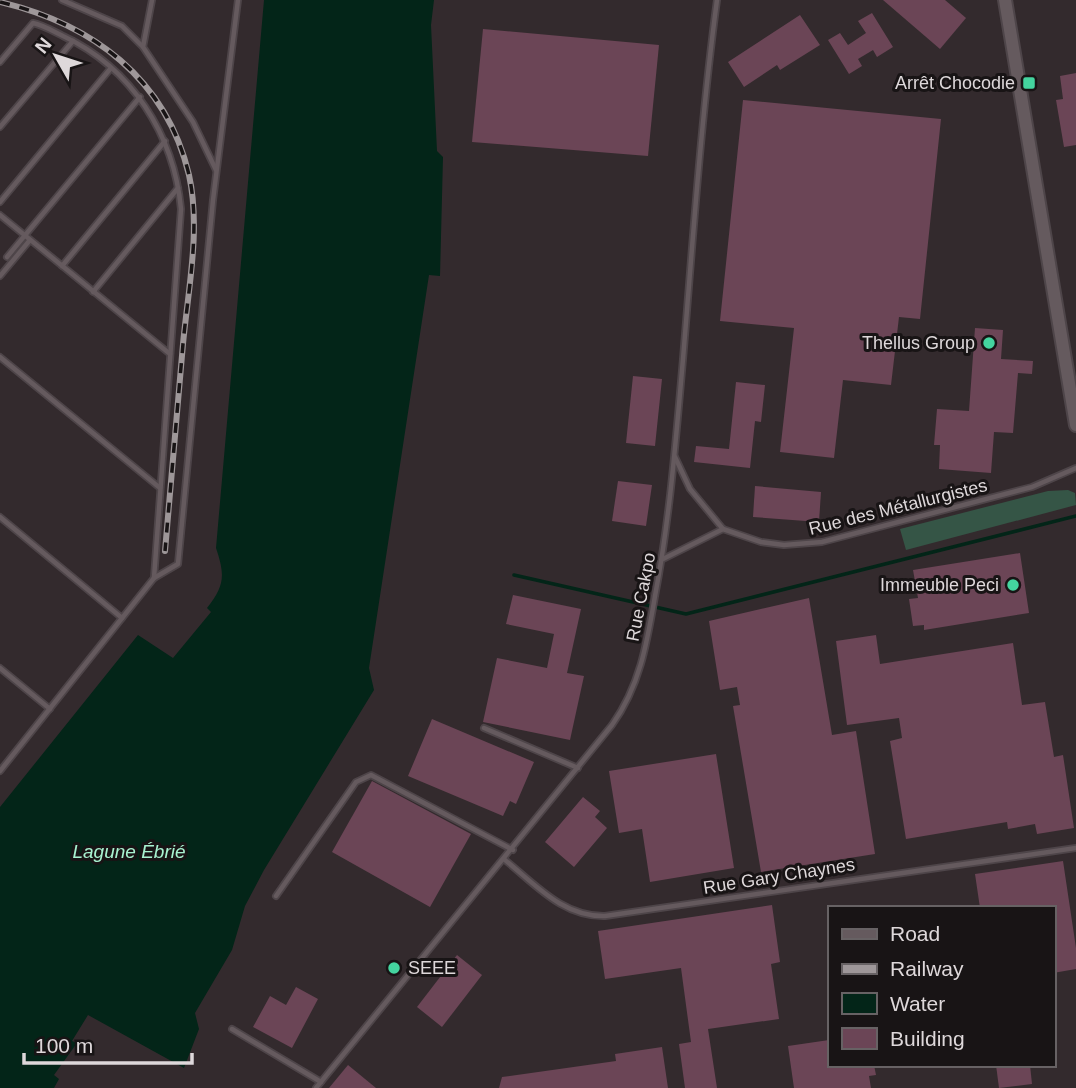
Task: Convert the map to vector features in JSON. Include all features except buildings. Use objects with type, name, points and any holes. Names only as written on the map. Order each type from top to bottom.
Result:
[{"type":"street","points":[[1005,0],[1076,425]]},
{"type":"lane","points":[[62,0],[122,26],[143,47],[192,122],[216,171]]},
{"type":"lane","points":[[143,47],[152,0]]},
{"type":"lane","points":[[0,771],[154,578],[173,569],[181,555],[216,171],[238,0]]},
{"type":"lane","name":"Rue Cakpo","points":[[316,1088],[578,768],[626,706],[638,678],[663,559],[675,456],[704,107],[716,0]]},
{"type":"lane","points":[[0,62],[33,23],[73,41],[111,68],[140,97],[165,141],[179,188],[181,209],[154,578]]},
{"type":"lane","points":[[0,127],[73,41]]},
{"type":"lane","points":[[0,202],[111,68]]},
{"type":"lane","points":[[0,276],[25,235],[140,97]]},
{"type":"lane","points":[[62,266],[165,141]]},
{"type":"lane","points":[[93,292],[179,188]]},
{"type":"lane","points":[[0,215],[170,354]]},
{"type":"lane","points":[[10,259],[30,240]]},
{"type":"lane","points":[[0,251],[10,259]]},
{"type":"lane","points":[[0,357],[160,488]]},
{"type":"lane","points":[[663,559],[723,529],[690,489],[675,456]]},
{"type":"lane","name":"Rue des Métallurgistes","points":[[723,529],[761,542],[784,545],[822,542],[1032,487],[1076,468]]},
{"type":"lane","points":[[0,517],[122,618]]},
{"type":"lane","points":[[0,668],[50,709]]},
{"type":"lane","points":[[484,728],[578,768]]},
{"type":"lane","points":[[276,895],[356,782],[363,776],[371,775],[513,850]]},
{"type":"lane","name":"Rue Gary Chaynes","points":[[505,860],[571,911],[586,917],[1076,848]]},
{"type":"lane","points":[[232,1029],[321,1082]]},
{"type":"shaded area","points":[[1068,490],[1075,493],[1076,505],[906,550],[900,529],[1048,491]]},
{"type":"water","name":"Lagune Ébrié","points":[[264,0],[434,0],[431,25],[437,151],[443,157],[440,276],[429,275],[369,668],[374,690],[264,870],[245,906],[232,950],[195,1013],[199,1029],[184,1068],[88,1015],[72,1041],[77,1043],[54,1075],[59,1079],[54,1088],[0,1088],[0,807],[138,635],[173,658],[211,612],[207,608],[222,580],[216,548]]},
{"type":"waterway","points":[[514,575],[686,614],[1076,516]]},
{"type":"railway","points":[[0,2],[65,25],[120,60],[143,83],[163,110],[178,141],[189,175],[194,238],[165,551]]},
{"type":"place","name":"Arrêt Chocodie","points":[[1029,83]]},
{"type":"place","name":"Thellus Group","points":[[989,343]]},
{"type":"place","name":"Immeuble Peci","points":[[1013,585]]},
{"type":"place","name":"SEEE","points":[[394,968]]}]
